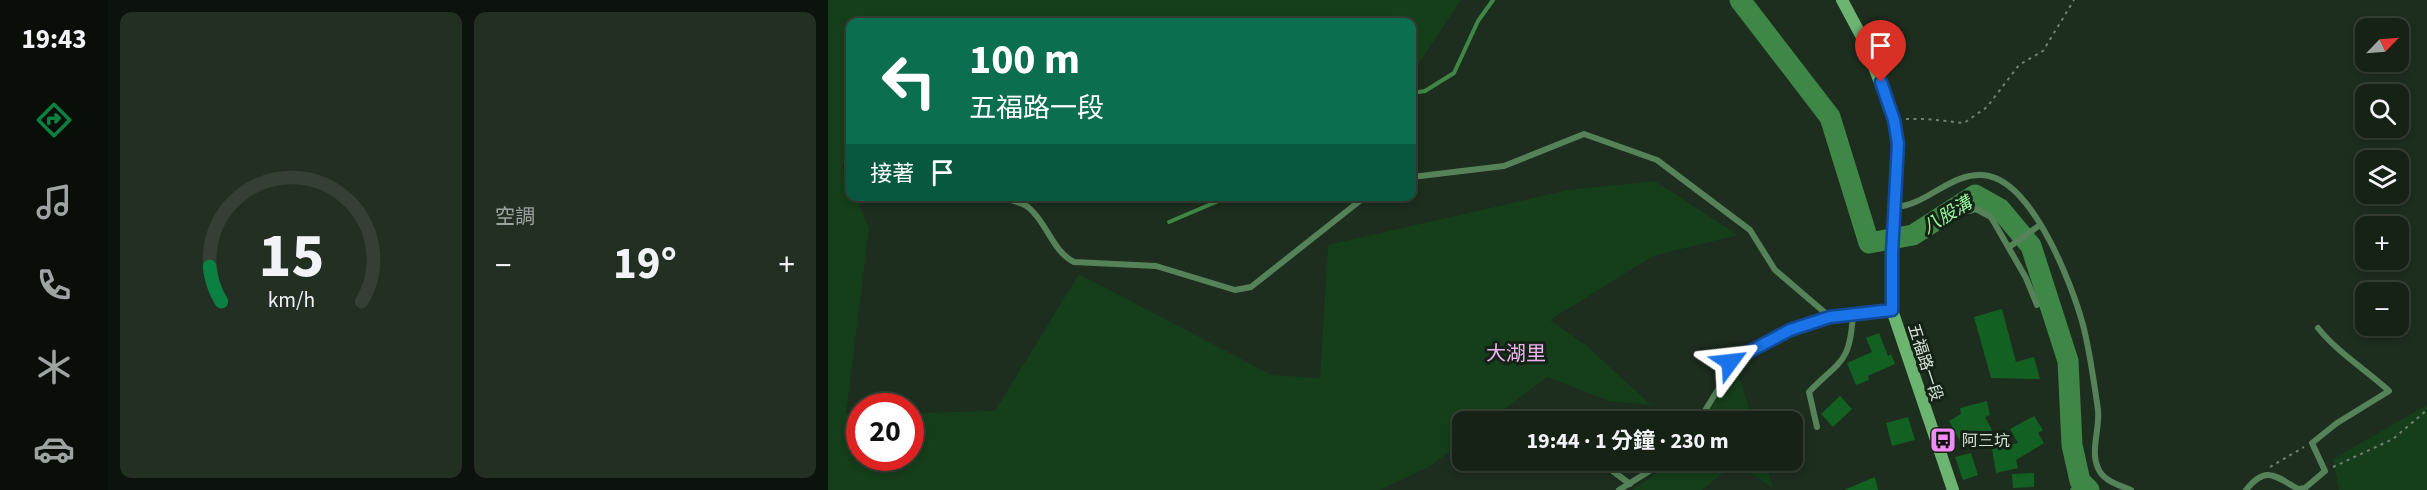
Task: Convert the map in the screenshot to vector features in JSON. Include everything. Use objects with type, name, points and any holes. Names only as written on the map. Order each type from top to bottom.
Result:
[{"type":"main road","name":"五福路一段","points":[[1842,0],[1865,43],[1894,120],[1898,144],[1892,253],[1892,310],[1953,490]]},
{"type":"lane","points":[[1416,177],[1504,166],[1584,134],[1657,159],[1750,230],[1775,270],[1830,317]]},
{"type":"lane","points":[[1896,207],[1906,206],[1956,179],[1974,175],[1989,176],[2003,181],[2016,190],[2040,225],[2060,261],[2084,326],[2098,412],[2095,460],[2099,471],[2106,480],[2131,490]]},
{"type":"lane","points":[[1012,201],[1027,206],[1040,219],[1064,257],[1074,262],[1156,266],[1235,290],[1251,287],[1360,201]]},
{"type":"lane","points":[[1970,212],[1976,209],[1991,217],[2009,247],[2037,305]]},
{"type":"lane","points":[[2009,247],[2040,225]]},
{"type":"lane","points":[[1705,411],[1722,383],[1730,362],[1790,330],[1830,317],[1892,310]]},
{"type":"lane","points":[[1817,427],[1809,392],[1844,360],[1851,342],[1853,314]]},
{"type":"lane","points":[[2246,490],[2255,479],[2265,474],[2274,475],[2298,489],[2305,488],[2325,471],[2312,443],[2337,423],[2389,391],[2358,363],[2330,344],[2318,328]]},
{"type":"lane","points":[[1613,471],[1630,484]]},
{"type":"lane","points":[[1619,490],[1650,471]]},
{"type":"path","points":[[1894,120],[1927,119],[1964,123],[1987,106],[2019,65],[2043,51],[2074,0]]},
{"type":"path","points":[[2325,471],[2392,439],[2427,410]]},
{"type":"path","points":[[2265,474],[2273,464],[2312,443]]},
{"type":"green space","points":[[828,0],[1461,0],[1416,68],[1416,18],[846,18],[846,160],[842,166],[846,176],[846,201],[858,201],[869,228],[849,393],[846,393],[846,471],[924,471],[924,413],[995,411],[1079,274],[1272,375],[1320,378],[1328,245],[1568,190],[1655,181],[1738,235],[1653,256],[1550,320],[1587,346],[1651,405],[1609,401],[1547,377],[1502,411],[1452,411],[1452,450],[1429,467],[1380,490],[828,490]]},
{"type":"green space","points":[[1736,366],[1750,411],[1709,411]]},
{"type":"green space","points":[[2427,405],[2427,490],[2339,490],[2333,459]]},
{"type":"green space","points":[[1660,471],[1725,471],[1702,490],[1632,490]]},
{"type":"green space","points":[[1747,471],[1768,471],[1773,488]]},
{"type":"building","points":[[2002,309],[2016,362],[2034,357],[2040,379],[1991,378],[1974,317]]},
{"type":"building","points":[[1879,333],[1888,356],[1891,354],[1895,364],[1868,376],[1869,380],[1856,385],[1847,363],[1872,352],[1866,338]]},
{"type":"building","points":[[1840,396],[1852,409],[1833,427],[1821,414]]},
{"type":"building","points":[[1987,401],[1990,415],[1985,417],[1992,430],[1963,446],[1949,421],[1961,414],[1960,408]]},
{"type":"building","points":[[2034,416],[2043,430],[2038,433],[2044,443],[2016,460],[2018,468],[1996,473],[1992,449],[2018,443],[2010,429]]},
{"type":"building","points":[[1908,417],[1915,440],[1892,446],[1886,423]]},
{"type":"building","points":[[1971,453],[1978,475],[1963,480],[1955,457]]},
{"type":"building","points":[[2034,473],[2034,487],[2013,488],[2012,474]]},
{"type":"building","points":[[1875,477],[1878,490],[1844,490]]},
{"type":"waterway","points":[[1416,92],[1425,91],[1454,73],[1478,21],[1493,0]]},
{"type":"waterway","name":"八股溝","points":[[1740,0],[1830,117],[1869,243],[1913,235],[1975,195],[2000,209],[2031,246],[2068,361],[2072,445],[2080,481],[2089,490]]},
{"type":"waterway","points":[[1169,222],[1218,201]]},
{"type":"waterway","points":[[2072,490],[2080,481]]},
{"type":"place","name":"阿三坑","points":[[1943,440]]},
{"type":"district","name":"大湖里","points":[[1516,353]]},
{"type":"route","points":[[1730,362],[1790,330],[1830,317],[1892,310],[1891,273],[1898,144],[1894,120],[1881,82]]}]
